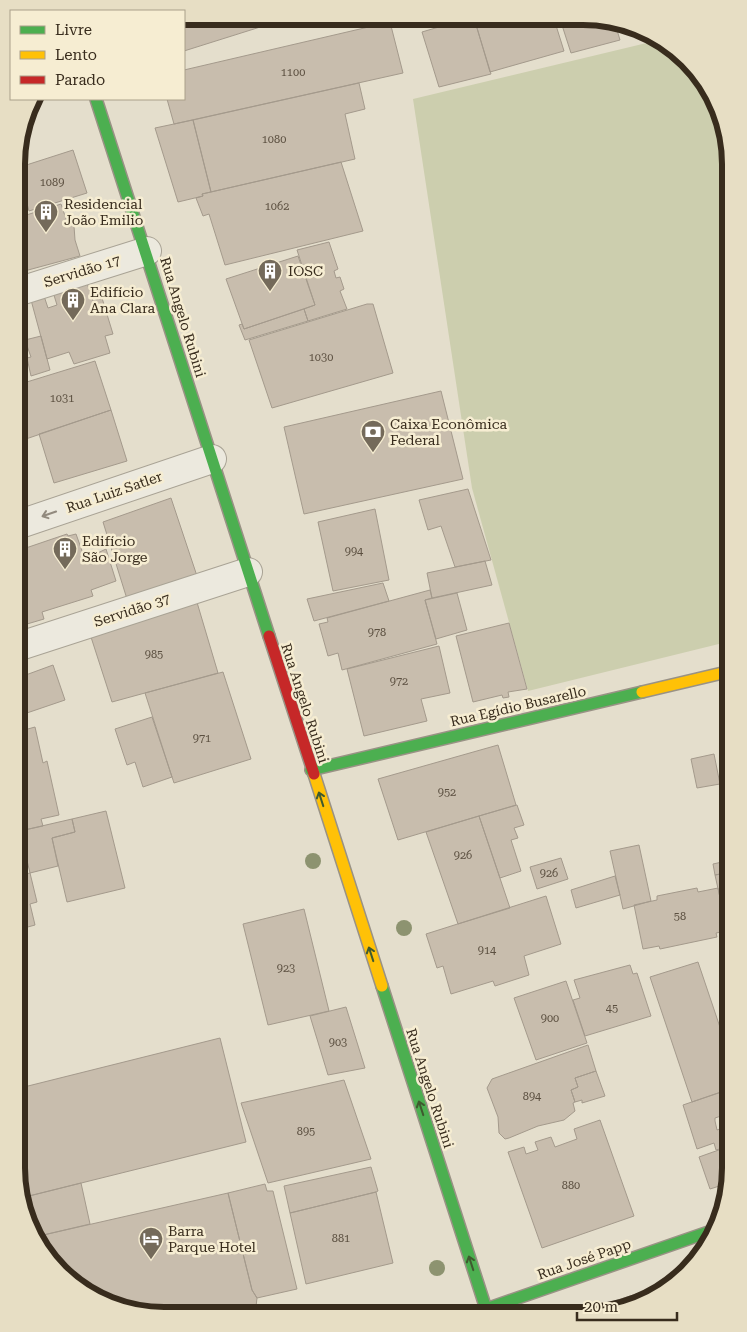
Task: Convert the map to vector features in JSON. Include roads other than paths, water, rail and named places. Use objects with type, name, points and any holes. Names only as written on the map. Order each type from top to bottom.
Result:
[{"type":"main road","name":"Rua Angelo Rubini","points":[[96,100],[485,1307]]},
{"type":"main road","name":"Rua Egídio Busarello","points":[[311,770],[722,673]]},
{"type":"main road","name":"Rua José Papp","points":[[501,1307],[705,1233]]},
{"type":"street","name":"Servidão 17","points":[[25,289],[146,251]]},
{"type":"street","name":"Rua Luiz Satler","points":[[25,522],[212,459]]},
{"type":"street","name":"Servidão 37","points":[[25,644],[248,572]]},
{"type":"place","name":"Residencial João Emilio","points":[[46,233]]},
{"type":"place","name":"IOSC","points":[[270,292]]},
{"type":"place","name":"Edifício Ana Clara","points":[[73,321]]},
{"type":"place","name":"Caixa Econômica Federal","points":[[373,453]]},
{"type":"place","name":"Edifício São Jorge","points":[[65,570]]},
{"type":"place","name":"Barra Parque Hotel","points":[[151,1260]]}]
